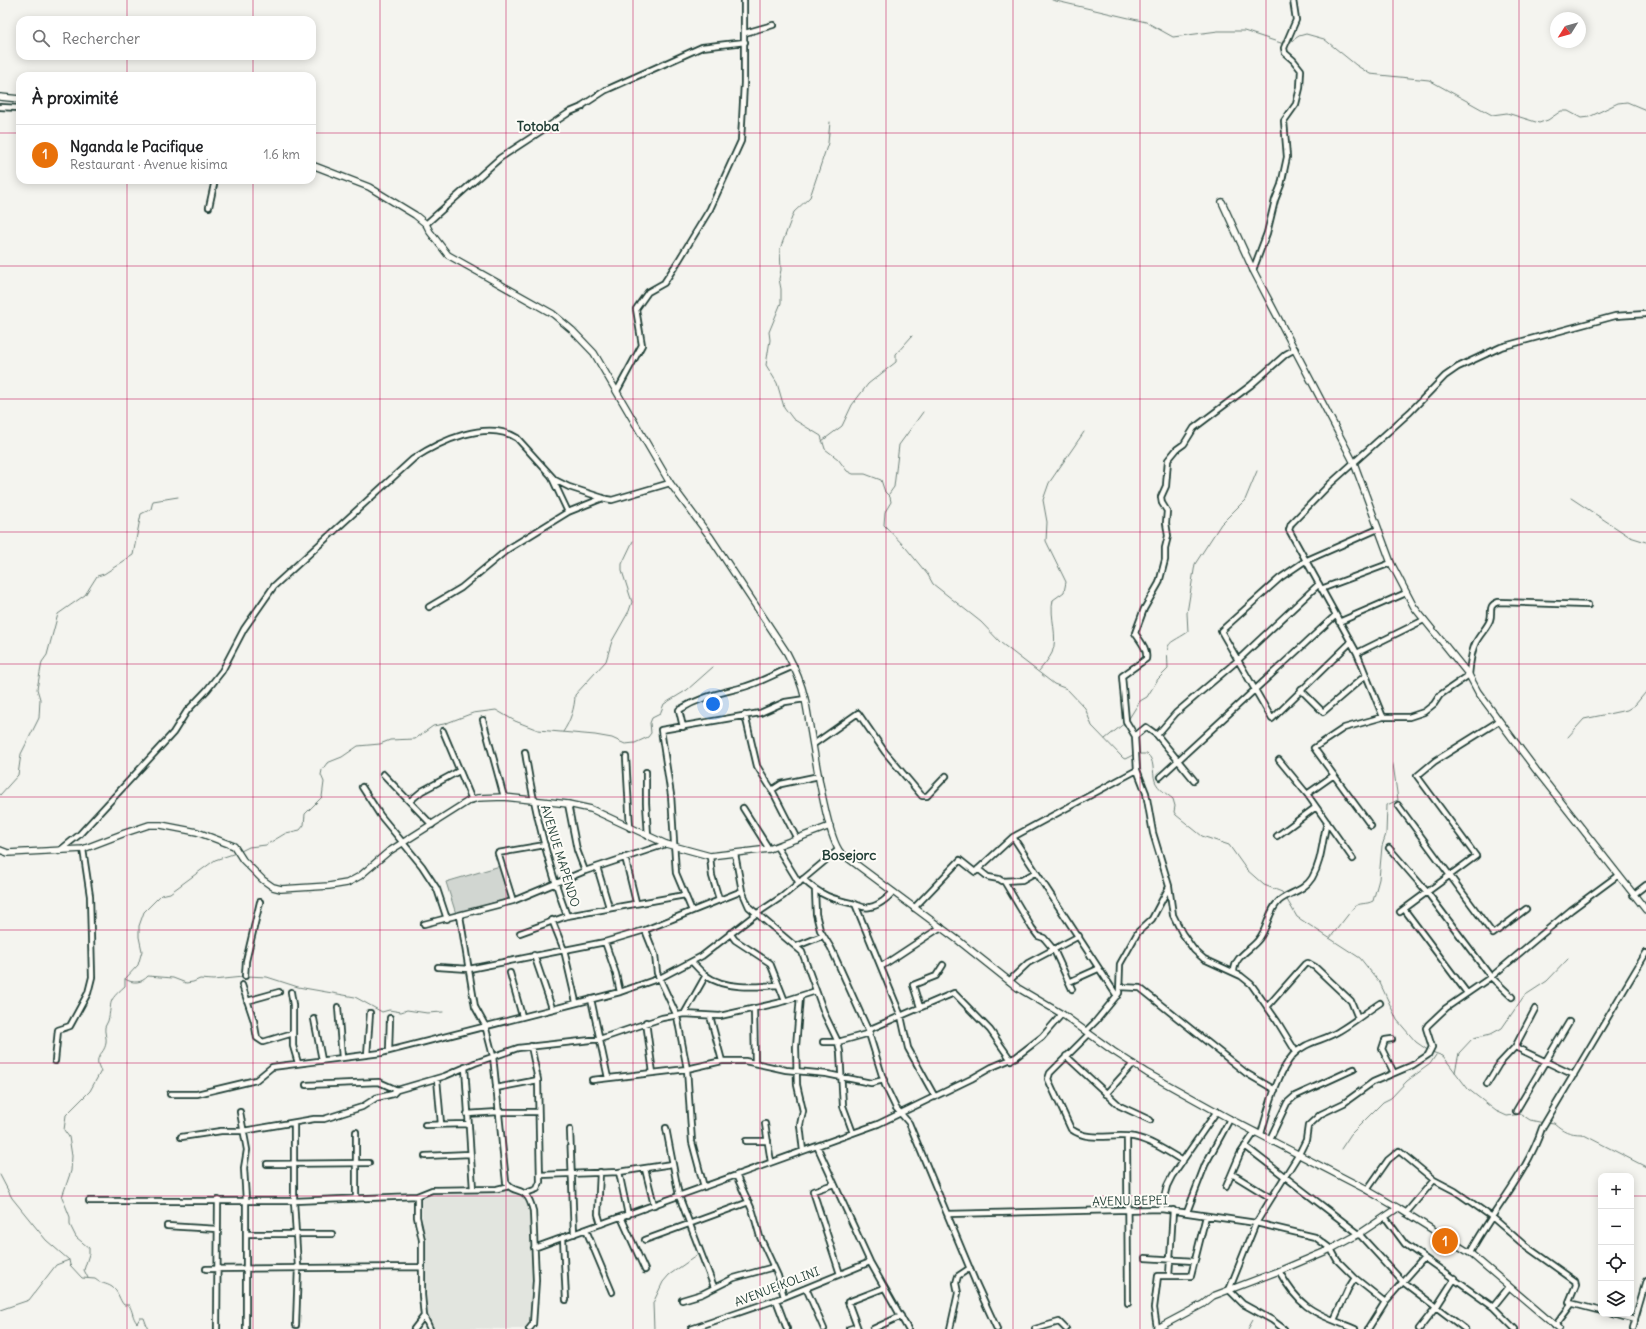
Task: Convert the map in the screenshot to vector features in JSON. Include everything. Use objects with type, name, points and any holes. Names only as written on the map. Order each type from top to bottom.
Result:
[{"type":"street","points":[[617,391],[642,345],[636,309],[648,292],[664,283],[679,260],[710,209],[741,142],[745,42],[744,0]]},
{"type":"street","points":[[1253,270],[1267,233],[1287,157],[1284,121],[1296,104],[1300,88],[1301,70],[1293,60],[1288,57],[1284,48],[1296,20],[1293,0]]},
{"type":"street","points":[[745,33],[773,25]]},
{"type":"street","points":[[426,224],[500,158],[570,112],[582,108],[583,105],[606,90],[702,47],[745,42]]},
{"type":"street","points":[[0,97],[16,99]]},
{"type":"street","points":[[0,107],[16,108]]},
{"type":"street","points":[[316,167],[370,187],[415,215],[426,224],[430,232],[448,256],[552,314],[572,330],[594,353],[670,483],[711,538],[794,666],[801,682],[830,826],[838,850],[1009,982],[1062,1014],[1133,1064],[1230,1119],[1367,1190],[1470,1253],[1557,1328],[1571,1305],[1569,1302],[1576,1285],[1575,1281],[1524,1244],[1492,1217],[1455,1191],[1434,1180],[1400,1151],[1388,1160],[1367,1190]]},
{"type":"street","points":[[209,207],[214,184]]},
{"type":"street","points":[[1222,202],[1253,270],[1354,463],[1391,563],[1406,593],[1424,620],[1469,675],[1499,721],[1617,876],[1646,910]]},
{"type":"street","points":[[1383,717],[1357,653],[1289,530],[1291,524],[1330,484],[1410,412],[1445,376],[1458,366],[1501,347],[1615,316],[1646,314]]},
{"type":"street","points":[[1295,349],[1286,354],[1251,385],[1194,428],[1184,444],[1177,449],[1168,460],[1166,486],[1161,497],[1162,503],[1167,511],[1166,523],[1168,536],[1165,548],[1165,560],[1159,583],[1144,609],[1135,633],[1144,646],[1147,654],[1146,659],[1122,676],[1126,721],[1135,736],[1137,770],[1146,793],[1153,833],[1169,886],[1173,914],[1182,933],[1194,950],[1204,959],[1234,972],[1251,984],[1296,1052]]},
{"type":"street","points":[[59,851],[82,831],[173,733],[187,711],[207,690],[222,671],[244,628],[274,586],[412,459],[442,442],[458,436],[490,429],[510,433],[517,438],[550,475],[568,512]]},
{"type":"street","points":[[550,475],[569,487],[612,500],[670,483]]},
{"type":"street","points":[[429,607],[461,588],[508,549],[568,512],[603,498]]},
{"type":"street","points":[[1351,642],[1272,718],[1237,661],[1221,631],[1280,578],[1305,561],[1378,529]]},
{"type":"street","points":[[1321,589],[1391,563]]},
{"type":"street","points":[[1156,734],[1176,713],[1237,661],[1318,584]]},
{"type":"street","points":[[1339,622],[1406,593]]},
{"type":"street","points":[[1371,826],[1314,748],[1344,728],[1383,717],[1408,717],[1424,712],[1434,704],[1440,695],[1469,675],[1475,643],[1490,621],[1490,608],[1493,604],[1498,602],[1573,603],[1588,605]]},
{"type":"street","points":[[1160,777],[1336,615]]},
{"type":"street","points":[[1357,653],[1424,620]]},
{"type":"street","points":[[683,727],[679,710],[689,704],[718,692],[741,688],[794,666]]},
{"type":"street","points":[[1301,690],[1323,712],[1366,676]]},
{"type":"street","points":[[692,911],[676,873],[671,794],[661,730],[760,713],[785,702],[805,699]]},
{"type":"street","points":[[814,744],[858,713],[885,752],[922,796],[927,796],[946,776]]},
{"type":"street","points":[[745,715],[757,766],[772,790],[797,839]]},
{"type":"street","points":[[483,720],[504,797]]},
{"type":"street","points":[[1468,993],[1402,910],[1476,856],[1417,776],[1434,761],[1499,721]]},
{"type":"street","points":[[1135,736],[1146,727],[1156,734],[1194,780]]},
{"type":"street","points":[[443,731],[472,800]]},
{"type":"street","name":"AVENUE MAPENDO","points":[[525,752],[533,802],[555,884],[567,916]]},
{"type":"street","points":[[626,757],[630,828]]},
{"type":"street","points":[[1279,760],[1307,794],[1353,859]]},
{"type":"street","points":[[410,801],[422,791],[459,770]]},
{"type":"street","points":[[914,908],[960,860],[974,872],[1013,837],[1137,770]]},
{"type":"street","points":[[646,772],[648,836]]},
{"type":"street","points":[[383,774],[432,824]]},
{"type":"street","points":[[1307,794],[1334,775]]},
{"type":"street","points":[[772,790],[781,784],[819,776]]},
{"type":"street","points":[[362,787],[380,815],[437,889],[446,919]]},
{"type":"street","points":[[0,850],[8,853],[82,849],[150,825],[161,825],[198,832],[234,846],[244,860],[263,880],[273,887],[280,889],[329,886],[347,882],[360,876],[388,852],[472,800],[504,797],[533,802],[568,804],[591,809],[666,844],[710,856],[769,849],[830,826]]},
{"type":"street","points":[[568,804],[577,850],[585,871]]},
{"type":"street","points":[[1398,805],[1493,934],[1526,909]]},
{"type":"street","points":[[1277,836],[1316,807]]},
{"type":"street","points":[[743,808],[769,849]]},
{"type":"street","points":[[1234,972],[1234,964],[1238,958],[1260,938],[1274,907],[1280,901],[1302,888],[1312,878],[1322,854],[1322,841],[1327,822]]},
{"type":"street","points":[[1013,837],[1117,996]]},
{"type":"street","points":[[424,924],[460,916],[513,901],[585,871],[625,857],[659,848],[666,844]]},
{"type":"street","points":[[513,901],[498,853],[545,845]]},
{"type":"street","points":[[777,847],[799,883]]},
{"type":"street","points":[[1389,848],[1427,892],[1491,977],[1512,997]]},
{"type":"street","points":[[55,1061],[58,1030],[70,1026],[88,993],[92,977],[90,896],[82,849]]},
{"type":"street","points":[[170,1094],[197,1094],[256,1080],[272,1067],[389,1051],[485,1025],[620,992],[660,978],[692,962],[799,883],[838,850]]},
{"type":"street","points":[[735,854],[742,890],[750,907],[756,914],[797,946],[802,952],[816,991],[838,1042],[842,1077],[843,1106],[853,1133]]},
{"type":"street","points":[[710,856],[712,876],[719,899]]},
{"type":"street","points":[[625,857],[636,902]]},
{"type":"street","points":[[597,867],[609,907]]},
{"type":"street","points":[[978,869],[988,877],[1004,881],[1022,880],[1036,872]]},
{"type":"street","points":[[1229,1290],[1256,1223],[1299,1154],[1306,1140],[1308,1126],[1321,1114],[1344,1103],[1379,1079],[1413,1065],[1428,1055],[1432,1047],[1426,1028],[1428,1025],[1446,1008],[1491,977],[1571,910],[1617,876]]},
{"type":"street","points":[[804,879],[815,890],[837,901],[871,908],[888,898],[893,892]]},
{"type":"street","points":[[1004,881],[1032,928],[1038,936],[1044,938],[1054,950],[1072,989]]},
{"type":"street","points":[[1633,895],[1646,885]]},
{"type":"street","points":[[1169,886],[1152,919],[1138,932],[1122,960],[1119,970],[1120,986],[1117,996],[1088,1032],[1050,1073],[1048,1079],[1071,1129],[1077,1133],[1089,1137],[1133,1137],[1161,1147],[1184,1161]]},
{"type":"street","points":[[438,967],[469,969],[605,942],[645,930],[742,890]]},
{"type":"street","points":[[815,890],[816,914],[822,936],[831,948],[869,1031],[884,1080],[896,1108],[902,1113],[909,1123],[997,1329]]},
{"type":"street","points":[[520,933],[552,920],[567,916],[636,902],[685,895]]},
{"type":"street","points":[[245,976],[246,961],[260,902]]},
{"type":"street","points":[[855,904],[882,966],[901,1016],[908,1048],[935,1097]]},
{"type":"street","points":[[460,916],[475,1007],[485,1025],[492,1056],[506,1182],[509,1186],[526,1193],[533,1210],[536,1280],[531,1328]]},
{"type":"street","points":[[552,920],[564,950],[576,1002]]},
{"type":"street","points":[[882,966],[941,928]]},
{"type":"street","points":[[645,930],[655,955],[657,973],[677,1016],[687,1069],[692,1142],[704,1186]]},
{"type":"street","points":[[730,933],[735,940],[770,963],[785,1001]]},
{"type":"street","points":[[797,946],[822,936]]},
{"type":"street","points":[[1009,982],[1028,963],[1079,936]]},
{"type":"street","points":[[605,942],[616,974],[620,992]]},
{"type":"street","points":[[1470,1253],[1482,1229],[1492,1217],[1526,1162],[1538,1141],[1542,1128],[1646,953]]},
{"type":"street","points":[[534,955],[552,1008]]},
{"type":"street","points":[[692,962],[706,975],[738,986],[778,985]]},
{"type":"street","points":[[1267,1007],[1305,964],[1308,963],[1315,967],[1351,1001],[1358,1018]]},
{"type":"street","points":[[920,1007],[913,985],[936,976],[944,965]]},
{"type":"street","points":[[1069,982],[1098,968]]},
{"type":"street","points":[[510,973],[522,1016]]},
{"type":"street","points":[[684,1014],[706,975]]},
{"type":"street","points":[[242,986],[257,1038],[263,1042],[292,1033]]},
{"type":"street","points":[[1120,986],[1140,988],[1246,1073],[1275,1090]]},
{"type":"street","points":[[180,1137],[221,1131],[243,1131],[324,1119],[362,1107],[376,1098],[393,1094],[398,1090],[437,1079],[492,1056],[531,1046],[600,1039],[646,1022],[684,1014],[710,1016],[754,1008],[785,1001],[816,991]]},
{"type":"street","points":[[247,1001],[279,992]]},
{"type":"street","points":[[291,992],[293,1005],[293,1046],[298,1063]]},
{"type":"street","points":[[822,1042],[838,1042],[869,1031],[954,993],[990,1030],[1010,1060]]},
{"type":"street","points":[[800,996],[796,1047],[796,1085],[802,1111],[800,1125],[803,1151]]},
{"type":"street","points":[[591,999],[608,1078]]},
{"type":"street","points":[[1261,1134],[1275,1090],[1288,1062],[1296,1052],[1311,1042],[1339,1032],[1380,1003]]},
{"type":"street","points":[[338,1007],[342,1058]]},
{"type":"street","points":[[754,1008],[756,1063]]},
{"type":"street","points":[[1487,1084],[1499,1064],[1515,1047],[1535,1009]]},
{"type":"street","points":[[367,1055],[370,1013]]},
{"type":"street","points":[[534,1248],[621,1218],[704,1186],[853,1133],[902,1113],[972,1079],[992,1066],[1010,1060],[1042,1037],[1062,1014]]},
{"type":"street","points":[[710,1016],[722,1061]]},
{"type":"street","points":[[389,1051],[390,1018]]},
{"type":"street","points":[[314,1019],[322,1060]]},
{"type":"street","points":[[646,1022],[653,1073]]},
{"type":"street","points":[[1516,1111],[1569,1022]]},
{"type":"street","points":[[1392,1039],[1384,1040],[1382,1049],[1394,1073]]},
{"type":"street","points":[[526,1193],[537,1189],[540,1186],[538,1080],[531,1046]]},
{"type":"street","points":[[1515,1047],[1574,1075]]},
{"type":"street","points":[[1066,1056],[1120,1106],[1150,1120]]},
{"type":"street","points":[[592,1080],[687,1069],[722,1061],[745,1061],[871,1083],[884,1080]]},
{"type":"street","points":[[1106,1094],[1133,1064]]},
{"type":"street","points":[[465,1067],[473,1189]]},
{"type":"street","points":[[1270,1139],[1288,1103],[1295,1096],[1354,1069]]},
{"type":"street","points":[[437,1079],[441,1124]]},
{"type":"street","points":[[496,1088],[538,1080]]},
{"type":"street","points":[[306,1085],[379,1082],[398,1090]]},
{"type":"street","points":[[1161,1209],[1167,1186],[1217,1111]]},
{"type":"street","points":[[240,1112],[247,1150],[244,1168],[246,1200],[246,1329]]},
{"type":"street","points":[[467,1114],[538,1112]]},
{"type":"street","points":[[1188,1212],[1205,1165],[1230,1119]]},
{"type":"street","points":[[294,1123],[294,1201],[298,1267],[296,1325]]},
{"type":"street","points":[[425,1125],[468,1124]]},
{"type":"street","points":[[765,1124],[771,1162]]},
{"type":"street","points":[[666,1128],[679,1196],[714,1287]]},
{"type":"street","points":[[570,1130],[574,1234]]},
{"type":"street","points":[[356,1132],[356,1199]]},
{"type":"street","points":[[1226,1187],[1245,1146],[1255,1132]]},
{"type":"street","points":[[1127,1137],[1128,1303]]},
{"type":"street","points":[[746,1141],[768,1141]]},
{"type":"street","points":[[817,1146],[870,1262],[908,1329]]},
{"type":"street","points":[[1245,1146],[1285,1175],[1359,1234],[1403,1282],[1437,1306],[1465,1329]]},
{"type":"street","points":[[424,1156],[470,1154]]},
{"type":"street","points":[[267,1164],[370,1163]]},
{"type":"street","points":[[540,1175],[619,1172],[672,1164]]},
{"type":"street","points":[[645,1169],[654,1206]]},
{"type":"street","points":[[600,1172],[598,1214],[601,1224]]},
{"type":"street","points":[[619,1172],[628,1215]]},
{"type":"street","points":[[1232,1174],[1271,1198]]},
{"type":"street","points":[[736,1175],[748,1202],[760,1237],[774,1267],[784,1297]]},
{"type":"street","points":[[1406,1213],[1434,1180]]},
{"type":"street","points":[[834,1184],[813,1191],[840,1274]]},
{"type":"street","points":[[89,1201],[294,1201],[356,1199],[417,1196],[432,1190],[497,1189],[509,1186]]},
{"type":"street","points":[[417,1196],[417,1217],[422,1240],[421,1267],[424,1316],[430,1329]]},
{"type":"street","points":[[217,1329],[216,1269],[218,1200]]},
{"type":"street","points":[[645,1240],[748,1202]]},
{"type":"street","points":[[1206,1216],[1194,1261],[1192,1276],[1158,1276],[1154,1308],[1157,1329],[1203,1304],[1213,1296],[1331,1249],[1359,1234],[1398,1208]]},
{"type":"street","name":"AVENU BEPEI","points":[[947,1214],[1161,1209],[1256,1223],[1315,1237],[1331,1249],[1337,1260],[1355,1278],[1385,1302]]},
{"type":"street","points":[[1169,1276],[1173,1210]]},
{"type":"street","points":[[1386,1217],[1405,1244],[1455,1278],[1493,1307],[1515,1329]]},
{"type":"street","points":[[621,1218],[645,1270]]},
{"type":"street","points":[[167,1226],[217,1229]]},
{"type":"street","points":[[586,1230],[612,1292]]},
{"type":"street","points":[[246,1234],[332,1234]]},
{"type":"street","points":[[564,1237],[566,1300]]},
{"type":"street","points":[[1145,1258],[1194,1261]]},
{"type":"street","points":[[1368,1329],[1385,1302],[1424,1258]]},
{"type":"street","name":"AVENUE KOLINI","points":[[691,1329],[776,1300],[870,1262]]},
{"type":"street","points":[[206,1269],[421,1267]]},
{"type":"street","points":[[682,1300],[702,1294],[734,1278],[774,1267]]},
{"type":"street","points":[[950,1329],[958,1293],[956,1283],[958,1276],[970,1268]]},
{"type":"street","points":[[1279,1271],[1290,1291],[1300,1302],[1315,1312],[1355,1329]]},
{"type":"street","points":[[1334,1320],[1348,1289],[1355,1278]]},
{"type":"street","points":[[1419,1329],[1437,1306],[1455,1278]]},
{"type":"street","points":[[1634,1328],[1646,1281]]},
{"type":"street","points":[[1493,1307],[1509,1287]]},
{"type":"street","points":[[806,1288],[824,1329]]},
{"type":"street","points":[[849,1329],[857,1328],[848,1302],[884,1288]]},
{"type":"street","points":[[1229,1290],[1243,1304],[1272,1320],[1284,1329]]},
{"type":"street","points":[[776,1300],[787,1329]]},
{"type":"street","points":[[1570,1303],[1598,1310]]},
{"type":"street","points":[[414,1329],[424,1316]]},
{"type":"street","points":[[873,1329],[901,1316]]},
{"type":"street","points":[[1624,1317],[1635,1320]]},
{"type":"street","points":[[1035,1329],[1059,1322],[1066,1329]]},
{"type":"shaded area","points":[[500,866],[509,898],[456,914],[446,882]]},
{"type":"shaded area","points":[[532,1188],[534,1278],[531,1327],[522,1329],[428,1328],[421,1195]]},
{"type":"waterway","points":[[1052,0],[1146,22],[1173,37],[1218,31],[1244,31],[1284,44]]},
{"type":"waterway","points":[[1287,44],[1299,36],[1306,34],[1324,39],[1356,65],[1370,74],[1429,80],[1492,115],[1507,113],[1539,123],[1548,120],[1561,111],[1568,111],[1581,118],[1589,117],[1618,103],[1627,102],[1646,110]]},
{"type":"waterway","points":[[830,122],[828,143],[810,197],[794,212],[780,249],[781,270],[779,279],[781,303],[769,332],[770,340],[766,365],[777,383],[784,407],[793,419],[821,436],[825,449],[838,459],[847,471],[853,474],[865,474],[881,480],[885,492],[890,497],[891,502],[885,512],[884,525],[906,548],[928,575],[933,584],[981,622],[1001,643],[1054,684],[1067,689],[1085,708],[1092,726],[1123,758],[1125,759],[1133,755]]},
{"type":"waterway","points":[[822,441],[842,426],[852,405],[868,384],[896,362],[896,354],[912,336]]},
{"type":"waterway","points":[[889,494],[894,487],[899,445],[923,412]]},
{"type":"waterway","points":[[1039,671],[1048,660],[1054,647],[1055,640],[1052,613],[1053,600],[1064,592],[1066,582],[1046,541],[1047,522],[1043,500],[1049,483],[1084,432]]},
{"type":"waterway","points":[[1128,720],[1140,701],[1147,697],[1158,679],[1168,669],[1167,653],[1171,642],[1188,632],[1187,613],[1195,564],[1221,524],[1245,500],[1257,471]]},
{"type":"waterway","points":[[0,795],[18,775],[21,754],[39,718],[40,699],[37,689],[42,662],[47,655],[58,614],[85,595],[97,576],[104,574],[133,555],[141,514],[151,509],[153,501],[178,497]]},
{"type":"waterway","points":[[1571,498],[1630,537],[1646,542]]},
{"type":"waterway","points":[[563,732],[572,714],[575,695],[606,661],[612,641],[629,611],[632,602],[622,571],[622,564],[633,541]]},
{"type":"waterway","points":[[241,851],[249,847],[266,845],[286,833],[300,830],[304,825],[305,814],[322,797],[324,782],[321,775],[322,770],[327,763],[342,757],[358,746],[380,744],[390,740],[415,739],[433,726],[444,724],[473,713],[496,710],[515,721],[538,730],[595,735],[612,738],[625,744],[635,743],[648,737],[651,733],[650,723],[652,718],[660,714],[664,704],[687,690],[713,667]]},
{"type":"waterway","points":[[1568,737],[1584,719],[1627,710],[1635,705],[1646,692]]},
{"type":"waterway","points":[[1105,739],[1126,722]]},
{"type":"waterway","points":[[1138,754],[1147,754],[1150,756],[1156,784],[1173,799],[1175,806],[1174,812],[1176,815],[1202,836],[1229,845],[1246,869],[1264,885],[1282,892],[1284,895]]},
{"type":"waterway","points":[[1330,938],[1354,907],[1373,901],[1379,879],[1382,846],[1386,834],[1387,805],[1398,800],[1393,764]]},
{"type":"waterway","points":[[88,1278],[84,1270],[89,1254],[89,1248],[76,1237],[70,1225],[70,1217],[62,1197],[71,1171],[72,1156],[69,1137],[64,1130],[66,1115],[90,1091],[101,1071],[98,1059],[106,1043],[105,1027],[108,1021],[111,1002],[125,986],[125,979],[138,965],[142,951],[139,937],[139,926],[144,912],[161,895],[170,893],[215,860],[236,853]]},
{"type":"waterway","points":[[1286,898],[1297,917],[1360,958],[1380,983],[1397,1020],[1416,1042],[1429,1051]]},
{"type":"waterway","points":[[1455,1072],[1459,1053],[1473,1038],[1491,1034],[1502,1028],[1524,996],[1547,981],[1568,959]]},
{"type":"waterway","points":[[125,979],[131,982],[137,982],[148,976],[173,978],[186,983],[200,979],[213,980],[243,977]]},
{"type":"waterway","points":[[246,976],[267,977],[298,987],[355,997],[382,1012],[389,1010],[401,1012],[407,1010],[427,1013],[443,1012]]},
{"type":"waterway","points":[[1432,1052],[1443,1056],[1468,1089],[1496,1111],[1507,1116],[1521,1114],[1530,1120],[1544,1123]]},
{"type":"waterway","points":[[1341,1149],[1351,1134],[1383,1102],[1391,1098],[1407,1081],[1430,1064],[1436,1055]]},
{"type":"waterway","points":[[1547,1122],[1554,1123],[1566,1132],[1582,1134],[1646,1167]]},
{"type":"waterway","points":[[0,1175],[12,1198],[46,1240],[69,1260],[70,1265],[82,1278],[95,1279],[112,1287],[124,1305],[129,1305],[137,1323],[140,1318],[144,1318],[148,1329]]},
{"type":"waterway","points":[[654,1329],[653,1303],[663,1282],[669,1275],[696,1256]]},
{"type":"waterway","points":[[0,1310],[29,1300],[56,1265],[69,1260]]},
{"type":"waterway","points":[[1248,1329],[1253,1320]]},
{"type":"place","name":"Nganda le Pacifique","points":[[1445,1241]]},
{"type":"district","name":"Totoba","points":[[538,126]]},
{"type":"district","name":"Bosejorc","points":[[849,855]]}]
